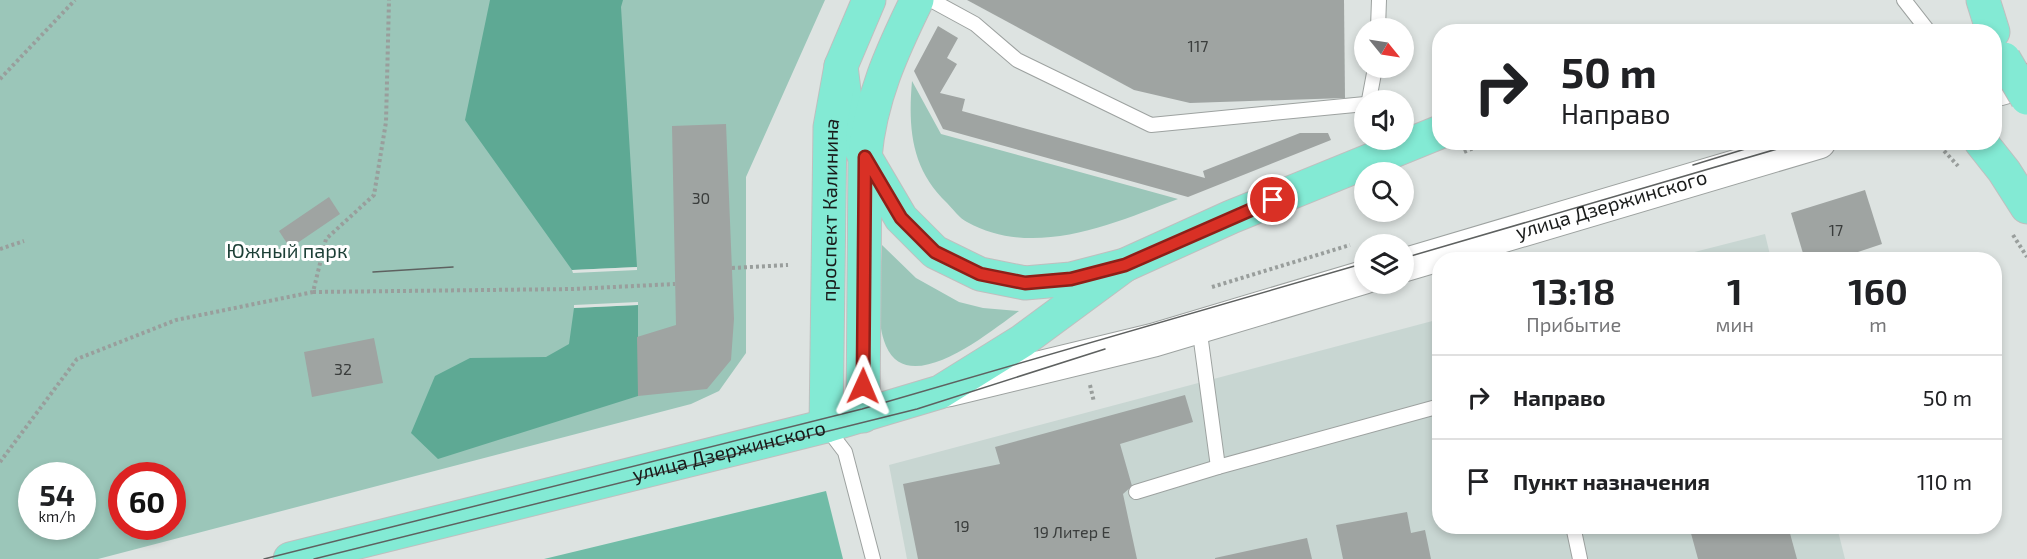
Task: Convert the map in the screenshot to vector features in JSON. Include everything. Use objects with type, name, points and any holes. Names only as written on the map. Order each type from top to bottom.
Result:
[{"type":"main road","name":"проспект Калинина","points":[[826,426],[830,128],[841,66],[868,0]]},
{"type":"main road","name":"проспект Калинина","points":[[863,416],[867,132],[890,55],[917,0]]},
{"type":"main road","points":[[1983,0],[1990,24]]},
{"type":"main road","points":[[2002,54],[2027,98]]},
{"type":"main road","points":[[2002,65],[2027,57]]},
{"type":"main road","points":[[841,66],[849,124],[865,157],[901,218],[935,252],[980,274],[1025,283],[1071,279],[1125,265],[1231,217],[1432,135]]},
{"type":"main road","points":[[2002,88],[2027,81]]},
{"type":"main road","name":"улица Дзержинского","points":[[1414,240],[1719,150]]},
{"type":"main road","name":"улица Дзержинского","points":[[1448,252],[1792,150]]},
{"type":"main road","points":[[1987,150],[2027,207]]},
{"type":"main road","points":[[1199,326],[1201,308],[1209,300],[1354,251]]},
{"type":"main road","name":"улица Дзержинского","points":[[1414,262],[1432,257]]},
{"type":"main road","points":[[940,392],[1022,341],[1125,265]]},
{"type":"main road","name":"улица Дзержинского","points":[[290,559],[826,426],[940,392],[1085,358],[1354,280]]},
{"type":"lane","points":[[931,0],[975,24],[1017,60],[1151,125],[1354,105]]},
{"type":"lane","points":[[1378,18],[1379,0]]},
{"type":"lane","points":[[1904,0],[1923,24]]},
{"type":"lane","points":[[1199,326],[1218,467]]},
{"type":"lane","points":[[1136,492],[1432,408]]},
{"type":"lane","points":[[826,426],[845,452],[873,559]]},
{"type":"lane","points":[[1575,534],[1580,559]]},
{"type":"path","points":[[0,79],[75,0]]},
{"type":"path","points":[[313,292],[326,239],[374,195],[386,122],[389,0]]},
{"type":"path","points":[[0,249],[24,241]]},
{"type":"path","points":[[1205,290],[1354,251]]},
{"type":"path","points":[[732,268],[788,265]]},
{"type":"path","points":[[0,462],[77,358],[176,320],[313,292],[573,289],[675,285]]},
{"type":"shaded area","points":[[490,0],[623,0],[621,7],[637,267],[572,270],[465,120]]},
{"type":"shaded area","points":[[1765,234],[1769,252],[1694,252]]},
{"type":"shaded area","points":[[638,305],[638,396],[438,459],[411,433],[435,376],[470,358],[546,357],[569,344],[574,308]]},
{"type":"shaded area","points":[[1432,321],[1432,534],[1839,534],[1845,559],[907,559],[889,465]]},
{"type":"shaded area","points":[[826,491],[843,559],[544,559]]},
{"type":"green space","name":"Южный парк","points":[[0,0],[825,0],[746,177],[746,353],[719,391],[691,404],[186,536],[186,462],[108,462],[108,540],[171,540],[98,559],[0,559]]},
{"type":"green space","points":[[912,81],[941,134],[1178,199],[1100,227],[1046,238],[1019,238],[993,233],[967,222],[935,190],[919,162],[912,131]]},
{"type":"green space","points":[[882,245],[916,278],[959,302],[983,308],[1019,311],[971,345],[951,356],[931,364],[913,366],[897,361],[886,346],[880,322]]},
{"type":"pier","points":[[637,267],[637,270],[573,273],[572,270]]},
{"type":"pier","points":[[638,302],[638,305],[574,308],[574,305]]},
{"type":"building","points":[[967,0],[1344,0],[1345,98],[1190,103],[1134,90]]},
{"type":"building","points":[[938,26],[958,38],[947,58],[957,64],[940,93],[965,99],[962,111],[1205,178],[1203,171],[1300,133],[1328,133],[1331,140],[1188,197],[943,129],[914,71]]},
{"type":"building","points":[[726,124],[734,319],[731,360],[707,389],[638,396],[637,337],[676,325],[672,126]]},
{"type":"building","points":[[1865,190],[1882,244],[1858,252],[1803,252],[1791,213]]},
{"type":"building","points":[[329,197],[340,214],[290,248],[279,231]]},
{"type":"building","points":[[374,338],[383,383],[312,397],[304,352]]},
{"type":"building","points":[[1185,395],[1193,422],[1120,444],[1132,486],[1123,494],[1137,559],[918,559],[903,484],[1000,464],[995,447]]},
{"type":"building","points":[[1407,512],[1411,533],[1425,530],[1431,559],[1343,559],[1336,525]]},
{"type":"building","points":[[1691,534],[1790,534],[1797,559],[1698,559]]},
{"type":"building","points":[[1307,538],[1312,559],[1215,559],[1215,558]]},
{"type":"tram line","points":[[2002,72],[2027,64]]},
{"type":"tram line","points":[[2002,84],[2027,76]]},
{"type":"tram line","points":[[1693,165],[1742,150]]},
{"type":"tram line","points":[[1414,255],[1774,150]]},
{"type":"tram line","points":[[264,559],[862,409],[1354,266]]},
{"type":"tram line","points":[[373,272],[453,267]]},
{"type":"tram line","points":[[314,559],[917,409],[1105,349]]},
{"type":"route","points":[[863,386],[865,157],[901,218],[935,252],[980,274],[1025,283],[1071,279],[1125,265],[1273,200]]}]
